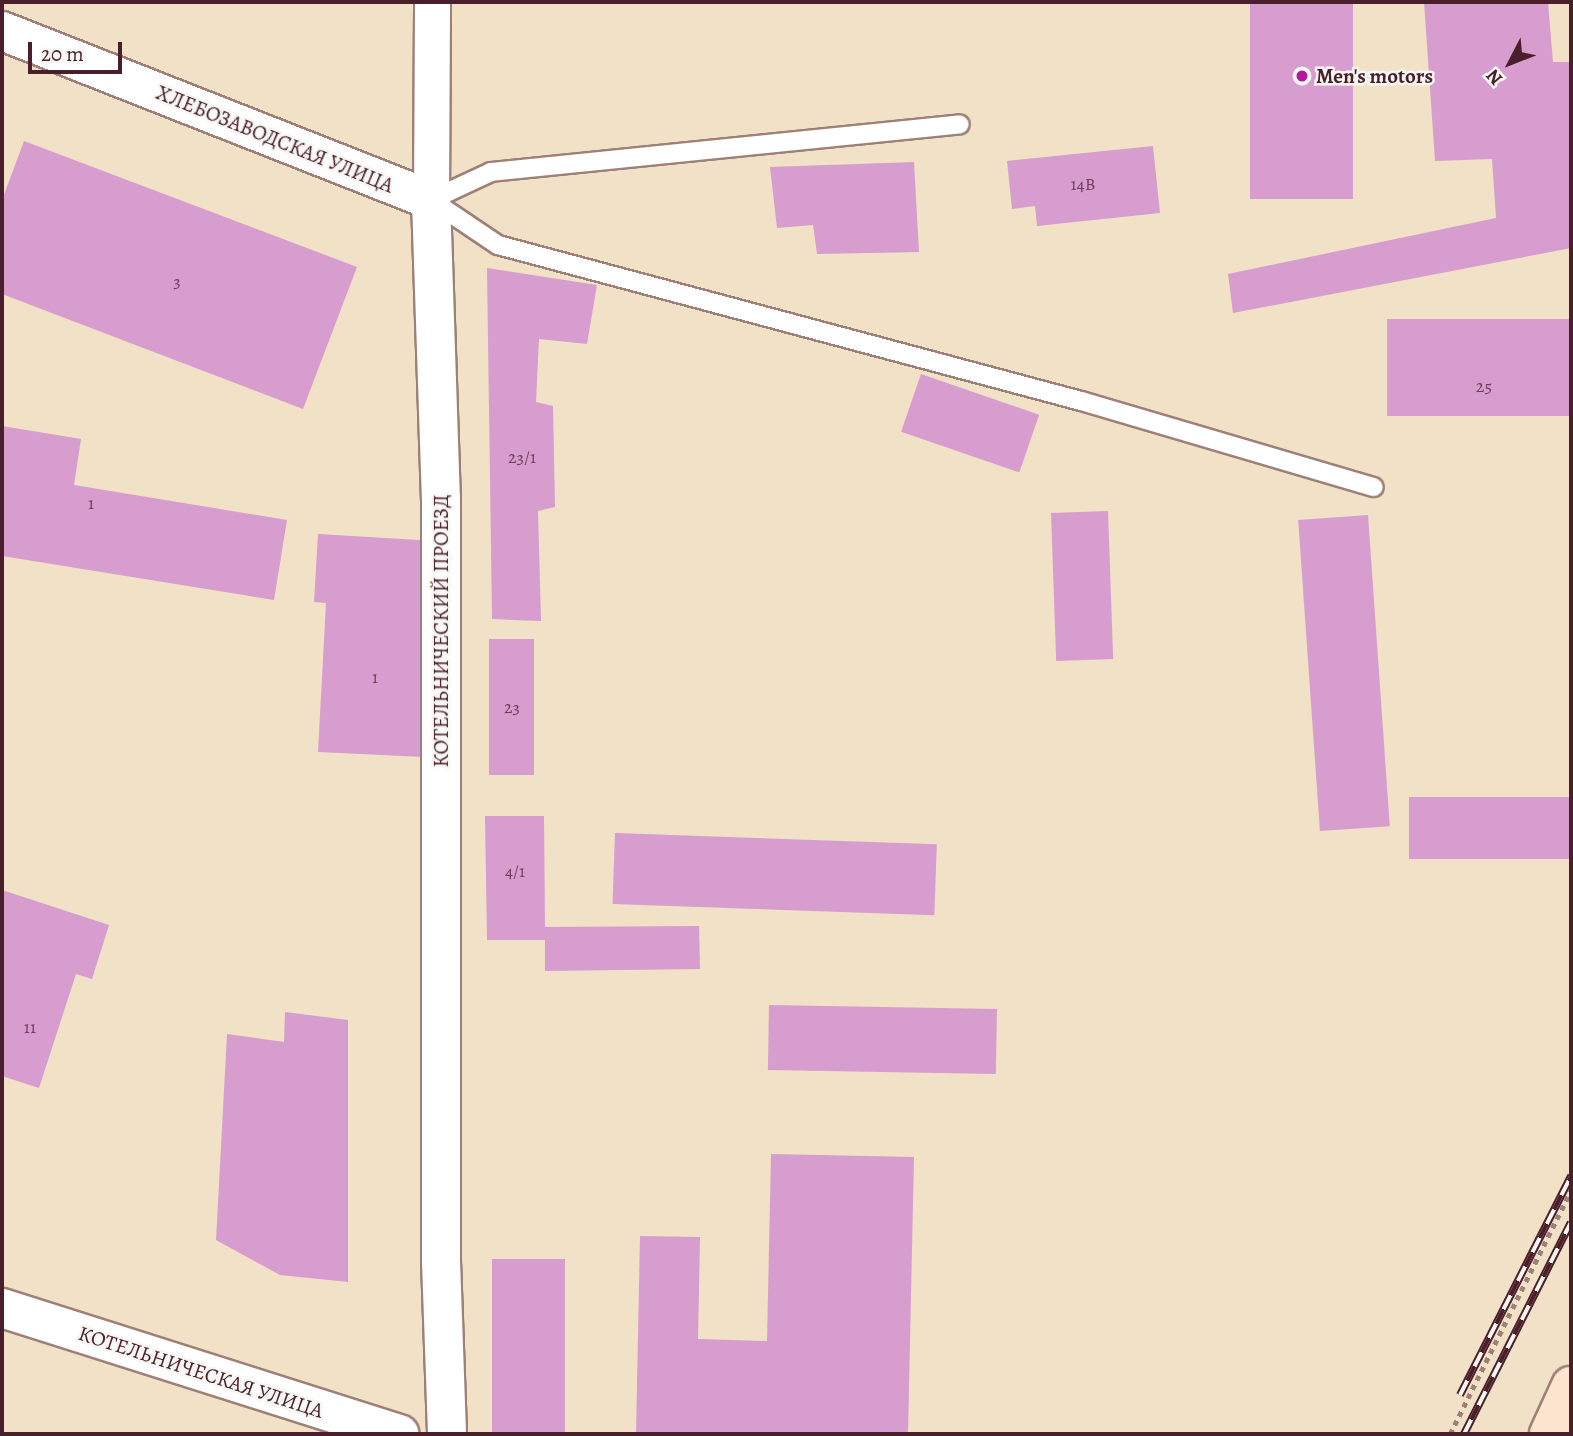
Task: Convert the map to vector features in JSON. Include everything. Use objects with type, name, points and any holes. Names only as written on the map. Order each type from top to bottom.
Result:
[{"type":"main road","points":[[1549,1434],[1571,1386]]},
{"type":"street","name":"КОТЕЛЬНИЧЕСКИЙ ПРОЕЗД","points":[[432,2],[431,200],[440,498],[440,1261],[447,1434]]},
{"type":"street","name":"ХЛЕБОЗАВОДСКАЯ УЛИЦА","points":[[2,31],[431,200]]},
{"type":"street","name":"КОТЕЛЬНИЧЕСКИЙ ПРОЕЗД","points":[[424,1434],[430,1335],[440,1261]]},
{"type":"street","name":"КОТЕЛЬНИЧЕСКАЯ УЛИЦА","points":[[2,1308],[400,1434]]},
{"type":"lane","points":[[431,200],[491,172],[960,124]]},
{"type":"lane","points":[[431,200],[498,245],[1081,401],[1374,487]]},
{"type":"path","points":[[1450,1434],[1571,1190]]},
{"type":"building","points":[[1250,2],[1353,2],[1353,199],[1250,199]]},
{"type":"building","points":[[1424,2],[1548,2],[1553,62],[1571,62],[1571,248],[1233,313],[1228,274],[1496,218],[1492,159],[1435,161]]},
{"type":"building","points":[[24,141],[357,267],[303,409],[2,294],[2,200]]},
{"type":"building","points":[[1153,146],[1160,213],[1037,226],[1035,206],[1012,209],[1007,161]]},
{"type":"building","points":[[914,162],[919,252],[817,254],[813,225],[777,228],[770,167]]},
{"type":"building","points":[[487,268],[597,285],[587,344],[539,339],[536,402],[553,406],[555,507],[538,511],[541,621],[492,619]]},
{"type":"building","points":[[1387,319],[1571,319],[1571,416],[1387,416]]},
{"type":"building","points":[[921,374],[1039,415],[1019,472],[901,432]]},
{"type":"building","points":[[2,426],[81,439],[74,485],[287,520],[274,600],[2,556]]},
{"type":"building","points":[[1108,511],[1113,659],[1056,661],[1051,513]]},
{"type":"building","points":[[1368,515],[1390,826],[1320,831],[1298,520]]},
{"type":"building","points":[[318,534],[435,541],[424,757],[318,752],[326,603],[314,602]]},
{"type":"building","points":[[489,639],[534,639],[534,775],[489,775]]},
{"type":"building","points":[[1409,797],[1571,797],[1571,859],[1409,859]]},
{"type":"building","points":[[485,816],[544,816],[545,927],[699,926],[700,969],[545,971],[545,940],[487,940]]},
{"type":"building","points":[[615,833],[937,844],[934,915],[613,904]]},
{"type":"building","points":[[2,890],[109,925],[92,979],[76,974],[39,1088],[2,1076]]},
{"type":"building","points":[[769,1005],[997,1009],[996,1074],[768,1070]]},
{"type":"building","points":[[285,1012],[348,1020],[348,1282],[280,1275],[216,1240],[227,1034],[284,1042]]},
{"type":"building","points":[[771,1154],[914,1157],[908,1434],[636,1434],[640,1236],[700,1237],[698,1339],[767,1341]]},
{"type":"building","points":[[492,1259],[565,1259],[565,1434],[492,1434]]},
{"type":"railway","points":[[1460,1395],[1571,1176]]},
{"type":"railway","points":[[1464,1434],[1571,1222]]},
{"type":"place","name":"Men's motors","points":[[1302,76]]}]
